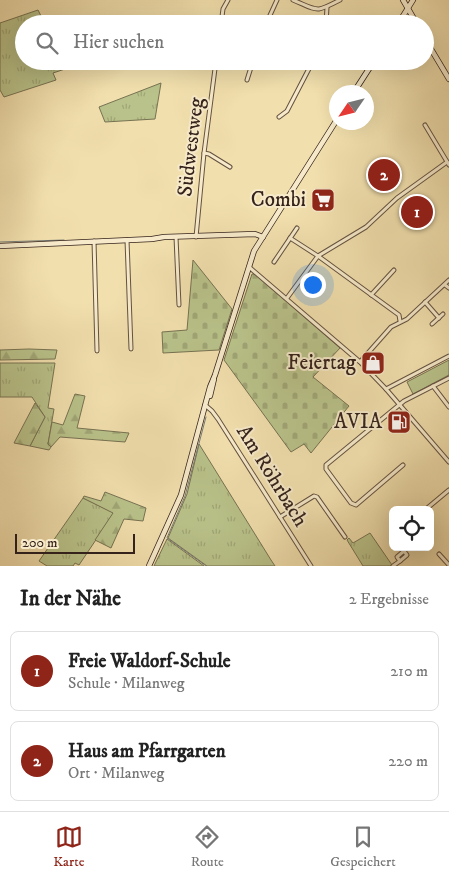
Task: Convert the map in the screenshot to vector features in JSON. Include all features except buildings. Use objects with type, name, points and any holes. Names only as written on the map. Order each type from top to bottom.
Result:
[{"type":"main road","points":[[403,0],[411,15]]},
{"type":"main road","points":[[404,15],[413,0]]},
{"type":"main road","points":[[434,54],[449,79]]},
{"type":"main road","points":[[359,85],[368,70]]},
{"type":"main road","points":[[149,566],[181,494],[206,403],[213,388],[215,375],[254,251],[330,130]]},
{"type":"main road","points":[[0,246],[164,237],[255,234],[263,237]]},
{"type":"street","points":[[223,15],[228,0]]},
{"type":"street","points":[[270,15],[276,0]]},
{"type":"street","points":[[293,0],[317,10],[340,0]]},
{"type":"street","points":[[327,7],[327,15]]},
{"type":"street","name":"Südwestweg","points":[[196,236],[215,70]]},
{"type":"street","points":[[247,80],[250,70]]},
{"type":"street","points":[[279,117],[287,111],[308,70]]},
{"type":"street","points":[[287,298],[318,256],[366,227],[397,198],[448,163],[425,125]]},
{"type":"street","points":[[204,153],[230,167]]},
{"type":"street","points":[[274,262],[297,228]]},
{"type":"street","points":[[176,237],[179,305]]},
{"type":"street","points":[[290,238],[371,294],[398,315],[400,321]]},
{"type":"street","points":[[127,240],[131,349]]},
{"type":"street","points":[[94,241],[97,351]]},
{"type":"street","points":[[249,266],[360,362],[449,462]]},
{"type":"street","points":[[371,294],[394,270]]},
{"type":"street","points":[[360,362],[391,327],[407,319],[449,280]]},
{"type":"street","points":[[444,285],[449,288]]},
{"type":"street","points":[[425,302],[439,318]]},
{"type":"street","points":[[432,324],[443,314]]},
{"type":"street","points":[[386,389],[449,356]]},
{"type":"street","points":[[403,466],[356,505],[351,503],[326,469],[326,465],[399,405],[449,378]]},
{"type":"street","points":[[433,386],[449,407]]},
{"type":"street","name":"Am Röhrbach","points":[[206,403],[311,566]]},
{"type":"street","points":[[430,506],[449,490]]},
{"type":"street","points":[[280,517],[314,496],[317,497],[345,537]]},
{"type":"street","points":[[439,554],[449,565]]},
{"type":"street","points":[[393,566],[400,561]]},
{"type":"green space","points":[[38,10],[40,15],[23,15]]},
{"type":"green space","points":[[15,18],[15,70],[62,70],[53,73],[56,80],[4,97],[0,90],[0,23]]},
{"type":"green space","points":[[161,83],[155,119],[105,122],[99,107]]},
{"type":"green space","points":[[193,260],[232,309],[219,350],[163,353],[162,332],[187,330]]},
{"type":"green space","points":[[252,274],[255,274],[340,348],[313,377],[349,406],[311,453],[304,444],[291,452],[224,360]]},
{"type":"green space","points":[[0,350],[57,350],[55,359],[0,360]]},
{"type":"green space","points":[[449,360],[449,375],[413,394],[407,382]]},
{"type":"green space","points":[[0,363],[55,363],[48,408],[54,409],[48,444],[51,447],[49,450],[30,446],[45,417],[32,397],[0,397]]},
{"type":"green space","points":[[75,394],[85,396],[77,428],[129,433],[125,442],[60,437],[51,447],[48,444],[52,422],[63,425]]},
{"type":"green space","points":[[35,403],[45,417],[30,446],[14,443]]},
{"type":"green space","points":[[199,444],[275,566],[207,566],[168,538],[187,494]]},
{"type":"green space","points":[[105,492],[146,508],[143,521],[124,519],[111,548],[95,540],[113,513],[83,498],[84,496],[101,501]]},
{"type":"green space","points":[[83,498],[114,513],[79,565],[75,563],[73,566],[47,566],[39,561]]},
{"type":"green space","points":[[370,533],[392,565],[363,566],[347,540],[349,538],[353,543]]},
{"type":"green space","points":[[167,539],[204,566],[154,566]]},
{"type":"waterway","points":[[0,242],[64,240]]},
{"type":"waterway","points":[[206,417],[185,496],[167,538],[206,566]]},
{"type":"place","name":"Haus am Pfarrgarten","points":[[384,175]]},
{"type":"place","name":"Combi","points":[[323,200]]},
{"type":"place","name":"Freie Waldorf-Schule","points":[[417,212]]},
{"type":"place","name":"Feiertag","points":[[373,363]]},
{"type":"place","name":"AVIA","points":[[399,422]]}]
